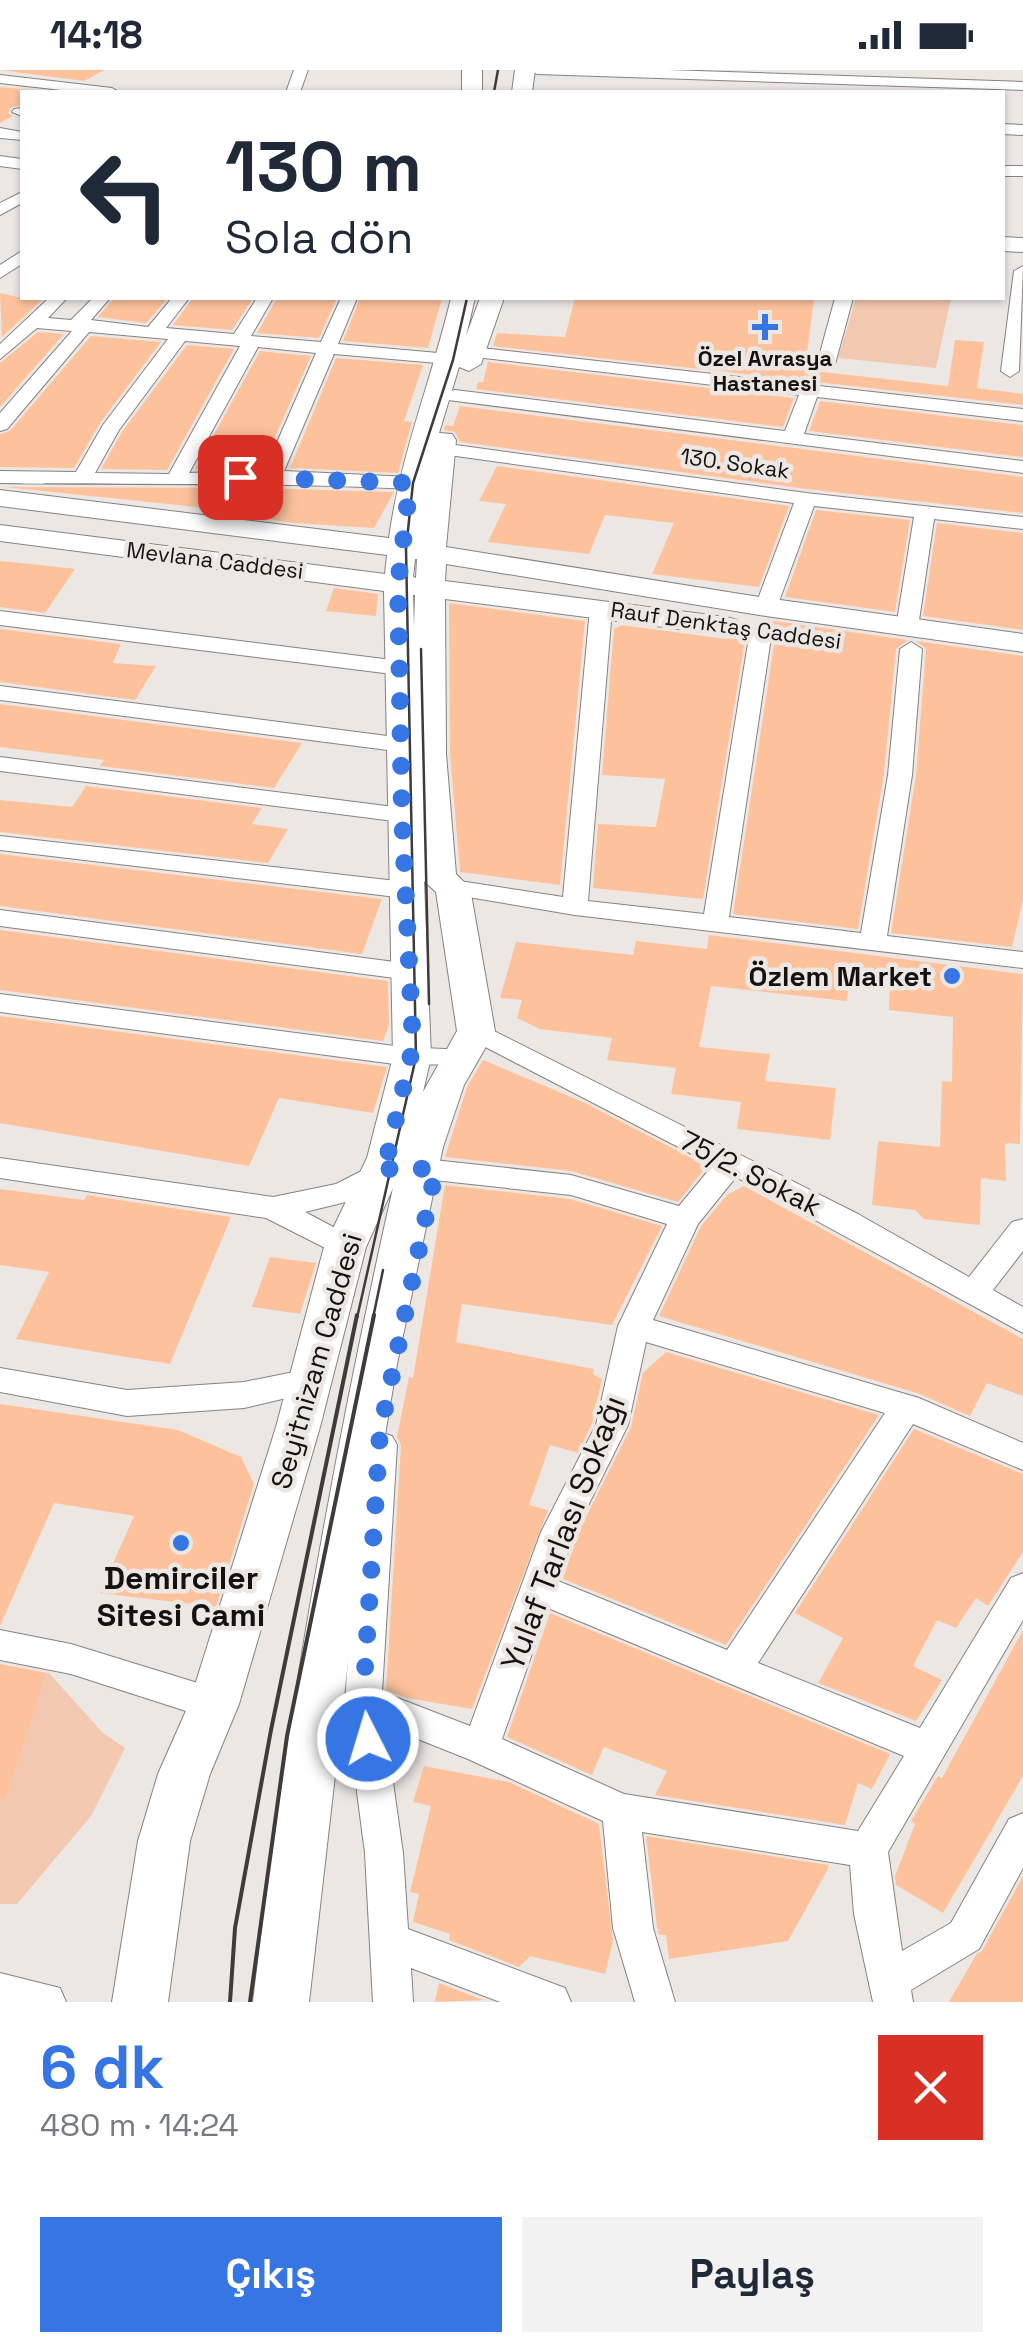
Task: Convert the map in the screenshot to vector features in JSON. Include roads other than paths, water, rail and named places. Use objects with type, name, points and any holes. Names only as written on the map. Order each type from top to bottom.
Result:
[{"type":"main road","name":"Seyitnizam Caddesi","points":[[411,1170],[387,1158],[412,1057],[400,668],[415,568],[459,370],[463,300]]},
{"type":"main road","name":"Seyitnizam Caddesi","points":[[281,2002],[294,1866],[358,1438],[411,1170],[466,1044],[453,888],[439,878],[428,667],[415,568],[410,483],[491,300]]},
{"type":"main road","points":[[0,498],[232,527],[415,568]]},
{"type":"main road","points":[[134,549],[149,548],[168,538],[168,528],[153,517]]},
{"type":"main road","points":[[203,558],[190,550],[197,537],[215,528],[232,527]]},
{"type":"main road","name":"Mevlana Caddesi","points":[[0,532],[203,558],[415,568]]},
{"type":"main road","name":"Rauf Denktaş Caddesi","points":[[415,568],[601,608],[764,619]]},
{"type":"main road","name":"Rauf Denktaş Caddesi","points":[[415,568],[909,638],[1023,642]]},
{"type":"main road","name":"Rauf Denktaş Caddesi","points":[[909,638],[1023,666]]},
{"type":"main road","name":"Seyitnizam Caddesi","points":[[140,2002],[147,1933],[164,1841],[184,1774],[214,1704],[310,1381],[345,1247],[411,1170]]},
{"type":"street","points":[[537,70],[1023,86]]},
{"type":"street","points":[[0,79],[95,90]]},
{"type":"street","points":[[0,210],[20,195]]},
{"type":"street","points":[[0,273],[20,258]]},
{"type":"street","points":[[1010,371],[1018,343],[1023,271]]},
{"type":"street","points":[[0,354],[56,300]]},
{"type":"street","points":[[0,425],[100,300]]},
{"type":"street","points":[[154,331],[180,300]]},
{"type":"street","points":[[176,480],[264,300]]},
{"type":"street","points":[[272,476],[348,300]]},
{"type":"street","points":[[826,364],[843,300]]},
{"type":"street","points":[[34,322],[330,348],[459,370],[792,439],[1023,468]]},
{"type":"street","points":[[82,479],[110,430],[181,334]]},
{"type":"street","points":[[459,370],[810,391],[1023,415]]},
{"type":"street","points":[[792,439],[810,391]]},
{"type":"street","name":"130. Sokak","points":[[440,450],[806,499],[1023,523]]},
{"type":"street","points":[[0,477],[176,480],[272,476],[410,483]]},
{"type":"street","points":[[715,924],[764,619],[806,499]]},
{"type":"street","points":[[873,940],[900,775],[909,638],[925,513]]},
{"type":"street","points":[[575,907],[601,608]]},
{"type":"street","points":[[0,618],[400,668]]},
{"type":"street","points":[[0,693],[403,744]]},
{"type":"street","points":[[0,764],[402,815]]},
{"type":"street","points":[[0,843],[405,890]]},
{"type":"street","points":[[453,888],[575,907],[1023,960]]},
{"type":"street","points":[[0,918],[410,972]]},
{"type":"street","points":[[0,1004],[412,1057],[466,1044]]},
{"type":"street","name":"75/2. Sokak","points":[[466,1044],[730,1164],[847,1222],[1023,1321]]},
{"type":"street","name":"Yulaf Tarlası Sokağı","points":[[482,1747],[558,1532],[612,1425],[634,1326],[685,1219],[730,1164]]},
{"type":"street","points":[[0,1168],[273,1208],[345,1247]]},
{"type":"street","points":[[393,2002],[384,1853],[363,1701],[380,1432],[411,1170]]},
{"type":"street","points":[[273,1208],[344,1192],[411,1170],[571,1185],[685,1219]]},
{"type":"street","points":[[974,1294],[1023,1230]]},
{"type":"street","points":[[634,1326],[907,1407],[1023,1458]]},
{"type":"street","points":[[0,1380],[128,1403],[244,1395],[310,1381]]},
{"type":"street","points":[[734,1670],[907,1407]]},
{"type":"street","points":[[538,1588],[929,1749]]},
{"type":"street","points":[[1023,1588],[868,1850],[890,1992],[965,1936],[1023,1831]]},
{"type":"street","points":[[0,1645],[70,1659],[214,1704]]},
{"type":"street","points":[[363,1701],[482,1747],[620,1811],[868,1850]]},
{"type":"street","points":[[620,1811],[633,1928],[655,2002]]},
{"type":"street","points":[[390,1941],[550,2002]]},
{"type":"street","points":[[0,1994],[46,2002]]},
{"type":"tram line","points":[[494,90],[498,70]]},
{"type":"tram line","points":[[357,1318],[416,1057],[406,549],[413,483],[453,360],[467,300]]},
{"type":"tram line","points":[[421,649],[429,1004]]},
{"type":"tram line","points":[[373,1318],[383,1270]]},
{"type":"tram line","points":[[230,2002],[235,1928],[271,1730],[357,1315]]},
{"type":"tram line","points":[[250,2002],[287,1736],[374,1315]]},
{"type":"place","name":"Özel Avrasya Hastanesi","points":[[765,327]]},
{"type":"place","name":"Özlem Market","points":[[952,976]]},
{"type":"place","name":"Demirciler Sitesi Cami","points":[[181,1543]]}]
